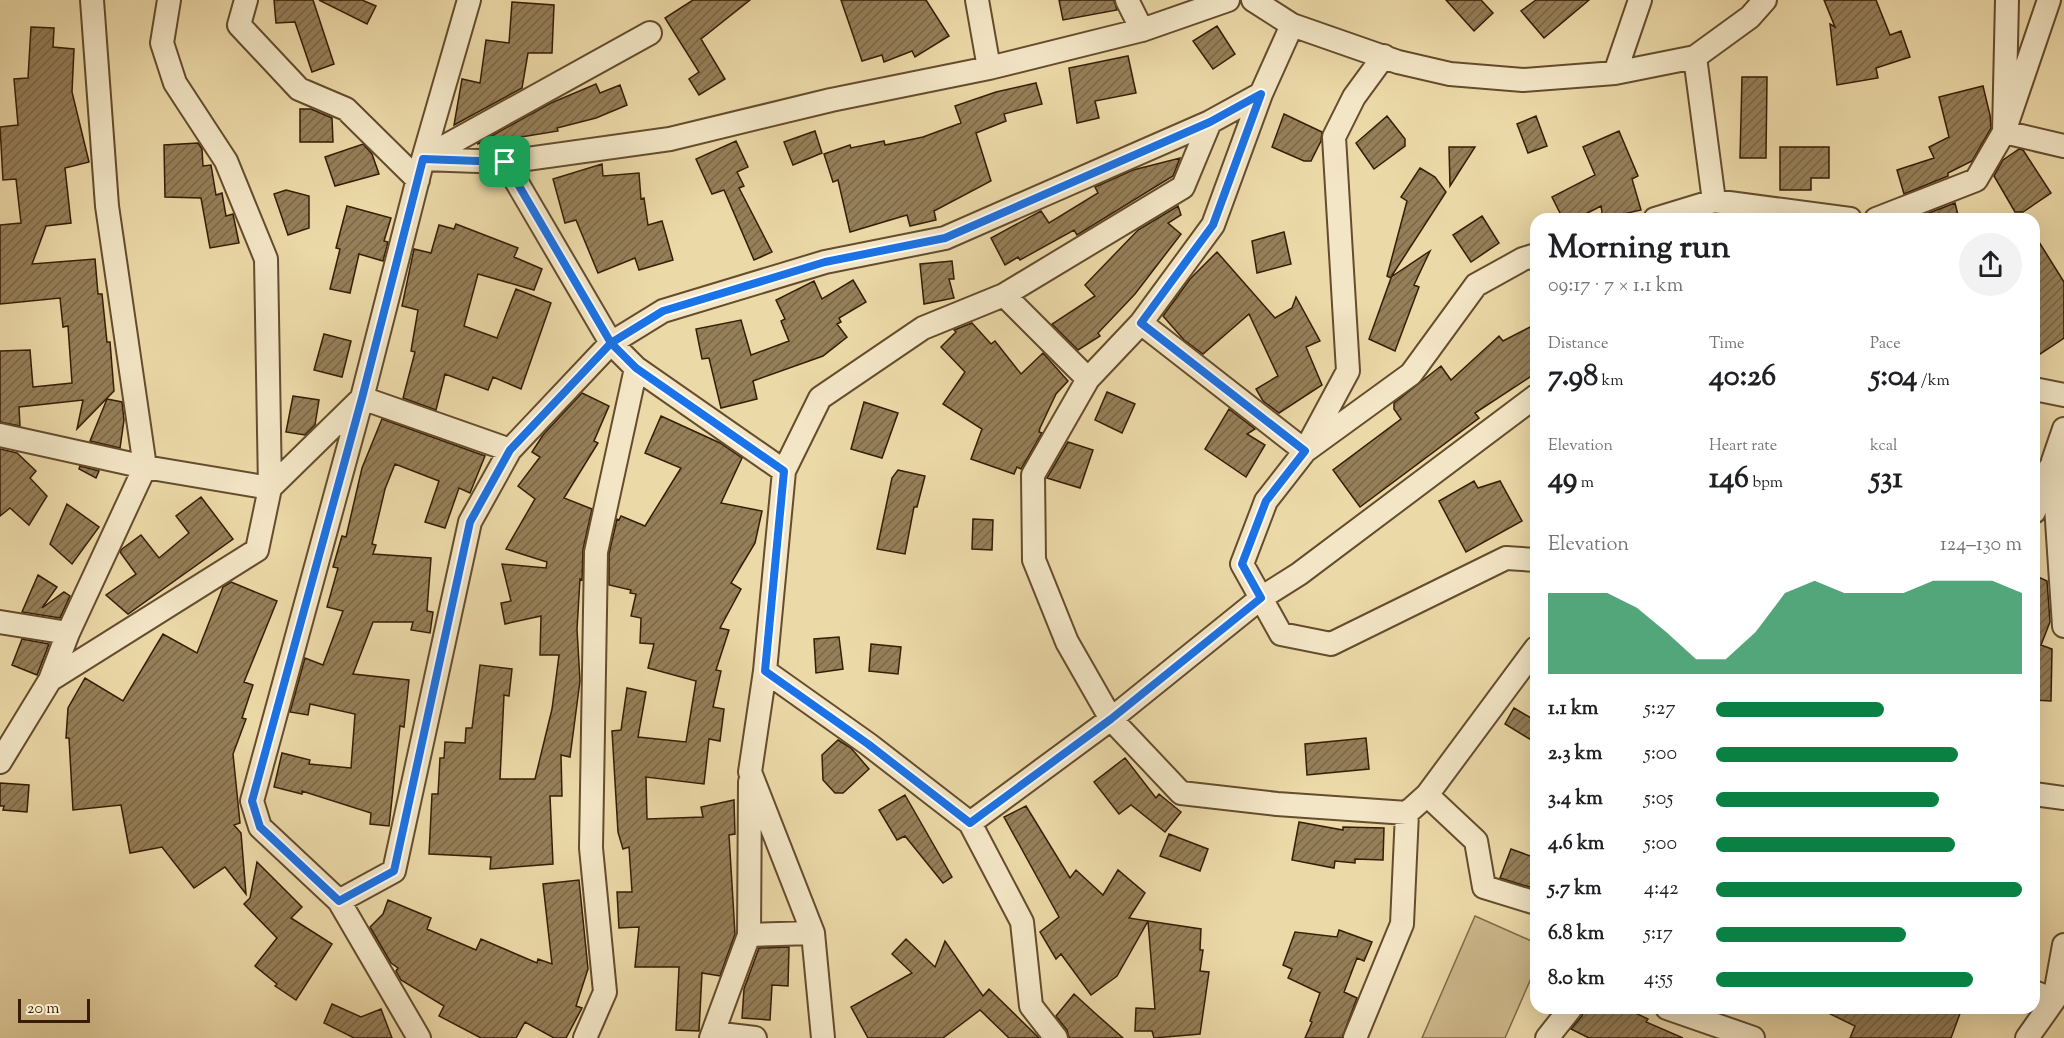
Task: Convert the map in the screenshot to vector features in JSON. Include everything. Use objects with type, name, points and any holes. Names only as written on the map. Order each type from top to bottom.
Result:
[{"type":"street","points":[[0,762],[50,680],[68,633],[145,467],[107,206],[92,0]]},
{"type":"street","points":[[50,680],[257,550],[270,488],[266,259],[226,161],[175,83],[162,44],[169,0]]},
{"type":"street","points":[[246,0],[239,25],[299,89],[346,109],[420,170],[505,162],[670,139],[831,100],[988,68],[1142,30],[1228,0]]},
{"type":"street","points":[[419,1038],[339,901],[260,827],[252,801],[362,398],[420,170],[469,0]]},
{"type":"street","points":[[977,0],[988,68]]},
{"type":"street","points":[[1127,0],[1142,30]]},
{"type":"street","points":[[1254,0],[1292,25],[1384,56],[1450,74],[1524,80],[1615,73],[1695,57],[1750,18],[1765,0]]},
{"type":"street","points":[[1615,73],[1640,0]]},
{"type":"street","points":[[2004,132],[2007,0]]},
{"type":"street","points":[[1891,213],[1976,180],[2004,132],[2049,0]]},
{"type":"street","points":[[1292,25],[1261,94],[1213,225],[1141,323],[1088,379],[1034,474],[1034,560],[1067,642],[1111,719],[1181,792],[1277,804],[1407,813]]},
{"type":"street","points":[[420,170],[650,33]]},
{"type":"street","points":[[1384,56],[1354,98],[1334,137],[1348,371],[1305,451],[1266,501],[1242,564],[1281,634],[1330,644],[1506,558],[1530,560]]},
{"type":"street","points":[[1695,57],[1714,201]]},
{"type":"street","points":[[339,901],[394,871],[470,522],[510,450],[611,343],[663,311],[825,262],[945,238],[1210,122],[1261,94]]},
{"type":"street","points":[[755,1038],[712,1036],[749,935],[750,772],[765,671],[784,471],[820,398],[923,328],[1004,295],[1183,187],[1210,122]]},
{"type":"street","points":[[2004,132],[2064,146]]},
{"type":"street","points":[[505,162],[611,343],[636,368],[784,471]]},
{"type":"street","points":[[1675,213],[1714,201],[1805,213]]},
{"type":"street","points":[[1305,451],[1411,374],[1476,285],[1530,257]]},
{"type":"street","points":[[1004,295],[1088,379]]},
{"type":"street","points":[[1141,323],[1305,451]]},
{"type":"street","points":[[585,1038],[605,992],[591,848],[596,552],[636,368]]},
{"type":"street","points":[[2040,389],[2064,395]]},
{"type":"street","points":[[270,488],[362,398]]},
{"type":"street","points":[[362,398],[510,450]]},
{"type":"street","points":[[970,823],[1111,719],[1261,598],[1299,574],[1530,401]]},
{"type":"street","points":[[2040,496],[2064,429]]},
{"type":"street","points":[[0,435],[145,467],[270,488]]},
{"type":"street","points":[[2053,461],[2064,626]]},
{"type":"street","points":[[0,621],[68,633]]},
{"type":"street","points":[[1355,1038],[1402,924],[1407,813],[1427,795],[1530,656]]},
{"type":"street","points":[[765,671],[868,744],[970,823],[1022,922],[1031,1006],[1056,1038]]},
{"type":"street","points":[[750,772],[813,933],[823,1038]]},
{"type":"street","points":[[1427,795],[1476,841],[1484,887],[1530,901]]},
{"type":"street","points":[[2040,795],[2064,798]]},
{"type":"street","points":[[749,935],[813,933]]},
{"type":"street","points":[[2044,996],[2064,945]]},
{"type":"street","points":[[1547,1038],[1566,1014]]},
{"type":"street","points":[[1684,1014],[1753,1038]]},
{"type":"street","points":[[2027,1038],[2037,1014]]},
{"type":"shaded area","points":[[1475,916],[1530,940],[1530,981],[1505,1038],[1422,1038]]},
{"type":"building","points":[[274,0],[313,0],[334,64],[312,72],[295,22],[276,23]]},
{"type":"building","points":[[319,0],[362,0],[376,6],[367,24]]},
{"type":"building","points":[[693,0],[750,0],[701,39],[725,79],[699,95],[689,79],[699,72],[665,18]]},
{"type":"building","points":[[841,0],[926,0],[949,36],[915,57],[912,51],[884,62],[882,55],[862,61]]},
{"type":"building","points":[[1059,0],[1114,0],[1117,10],[1063,20]]},
{"type":"building","points":[[1446,0],[1481,0],[1493,13],[1474,31]]},
{"type":"building","points":[[1536,0],[1589,0],[1544,38],[1521,11]]},
{"type":"building","points":[[1824,0],[1876,0],[1890,35],[1901,31],[1910,57],[1876,68],[1878,78],[1837,85],[1830,24],[1835,27]]},
{"type":"building","points":[[512,2],[554,5],[552,53],[528,53],[522,88],[454,125],[462,79],[480,83],[486,40],[509,43]]},
{"type":"building","points":[[1217,26],[1235,54],[1213,69],[1193,41]]},
{"type":"building","points":[[31,27],[54,28],[53,47],[74,49],[72,92],[89,162],[65,168],[71,223],[46,226],[32,264],[95,259],[98,294],[102,294],[107,342],[110,342],[114,391],[77,429],[83,400],[19,407],[20,426],[0,422],[0,351],[30,350],[33,387],[72,383],[68,326],[63,327],[60,298],[0,304],[0,225],[21,223],[16,179],[3,180],[0,127],[18,125],[14,79],[28,78]]},
{"type":"building","points":[[1128,56],[1136,93],[1095,101],[1099,118],[1077,123],[1069,68]]},
{"type":"building","points":[[1742,77],[1767,77],[1766,158],[1740,158]]},
{"type":"building","points":[[1036,83],[1042,104],[1004,114],[1006,121],[976,133],[991,181],[934,211],[936,220],[910,226],[907,215],[850,232],[838,180],[833,182],[824,154],[850,145],[851,148],[884,141],[885,145],[923,137],[961,123],[955,106],[996,92]]},
{"type":"building","points":[[596,84],[600,93],[620,85],[627,105],[596,118],[557,128],[558,131],[515,138],[513,147],[509,148],[505,139],[477,144],[551,103]]},
{"type":"building","points":[[1983,86],[1991,128],[1972,161],[1948,173],[1948,176],[1904,194],[1897,170],[1934,158],[1929,147],[1949,137],[1939,97]]},
{"type":"building","points":[[300,109],[311,109],[332,118],[333,142],[300,142]]},
{"type":"building","points":[[1284,114],[1322,132],[1321,141],[1311,161],[1304,161],[1272,147]]},
{"type":"building","points":[[1387,116],[1405,139],[1405,146],[1374,169],[1356,143]]},
{"type":"building","points":[[1536,116],[1547,146],[1528,153],[1517,124]]},
{"type":"building","points":[[815,131],[822,153],[793,165],[784,142]]},
{"type":"building","points":[[1619,131],[1638,176],[1632,179],[1641,210],[1628,213],[1602,213],[1601,206],[1588,213],[1560,213],[1552,197],[1595,175],[1583,147]]},
{"type":"building","points":[[736,141],[748,167],[737,172],[744,186],[739,188],[772,252],[754,260],[724,190],[712,194],[696,159]]},
{"type":"building","points":[[198,143],[202,149],[203,166],[211,165],[216,195],[222,193],[226,216],[233,214],[239,243],[210,248],[201,198],[165,197],[164,145]]},
{"type":"building","points":[[363,144],[372,154],[379,174],[335,186],[325,157]]},
{"type":"building","points":[[1449,147],[1475,147],[1450,186]]},
{"type":"building","points":[[1780,147],[1829,147],[1829,178],[1811,178],[1811,190],[1780,190]]},
{"type":"building","points":[[2019,149],[2023,150],[2051,193],[2023,212],[2015,212],[1994,176],[2003,160]]},
{"type":"building","points":[[1180,158],[1173,176],[1077,235],[1074,230],[1020,260],[1018,257],[1005,265],[991,238],[1041,211],[1049,223],[1098,193],[1095,187],[1133,170]]},
{"type":"building","points":[[602,164],[603,176],[639,173],[641,199],[644,198],[648,225],[662,221],[673,260],[639,270],[635,258],[598,273],[576,220],[565,223],[553,179]]},
{"type":"building","points":[[1420,168],[1435,177],[1446,192],[1391,277],[1430,251],[1414,285],[1419,287],[1395,351],[1369,339],[1391,278],[1387,276],[1407,201],[1401,197]]},
{"type":"building","points":[[286,190],[309,196],[309,228],[288,235],[274,194]]},
{"type":"building","points":[[1955,203],[1958,213],[1929,213]]},
{"type":"building","points":[[347,206],[391,218],[384,241],[388,242],[383,261],[359,254],[350,293],[330,289],[340,249],[336,248]]},
{"type":"building","points":[[1178,206],[1181,215],[1168,223],[1181,234],[1135,294],[1098,333],[1100,336],[1078,350],[1052,324],[1095,296],[1085,285],[1138,230]]},
{"type":"building","points":[[1482,216],[1499,243],[1471,262],[1453,235]]},
{"type":"building","points":[[456,224],[518,248],[514,257],[542,269],[534,290],[478,274],[464,326],[497,338],[516,289],[551,303],[521,389],[493,377],[488,390],[445,374],[436,410],[403,398],[415,352],[411,351],[418,310],[402,306],[414,249],[431,253],[439,225],[454,229]]},
{"type":"building","points":[[1284,232],[1291,264],[1257,273],[1252,241]]},
{"type":"building","points":[[2040,244],[2064,282],[2064,338],[2040,354]]},
{"type":"building","points":[[1217,252],[1275,318],[1292,308],[1296,297],[1320,341],[1306,347],[1322,385],[1279,413],[1263,401],[1256,389],[1278,376],[1249,314],[1203,354],[1184,340],[1163,316],[1190,279]]},
{"type":"building","points":[[952,261],[954,279],[949,279],[954,298],[924,304],[920,264]]},
{"type":"building","points":[[853,280],[866,302],[839,318],[841,322],[837,324],[847,337],[823,356],[753,381],[757,399],[721,408],[709,358],[702,359],[696,329],[741,320],[751,355],[789,341],[781,321],[785,319],[776,300],[814,281],[822,299]]},
{"type":"building","points":[[972,323],[991,344],[995,341],[1021,374],[1043,353],[1068,381],[1056,394],[1040,428],[1039,432],[1042,433],[1021,469],[1017,467],[1014,474],[971,459],[982,429],[943,404],[965,372],[941,347],[956,332],[954,330]]},
{"type":"building","points":[[1530,327],[1530,377],[1475,413],[1479,418],[1360,507],[1333,470],[1401,419],[1394,409],[1394,403],[1441,366],[1451,380],[1499,336],[1503,341]]},
{"type":"building","points":[[324,334],[351,341],[342,377],[314,370]]},
{"type":"building","points":[[1107,392],[1135,404],[1122,433],[1095,420]]},
{"type":"building","points":[[582,393],[609,406],[594,441],[598,443],[564,498],[592,509],[583,549],[582,580],[580,579],[577,629],[580,681],[570,757],[561,755],[562,796],[550,796],[553,864],[490,869],[491,857],[429,854],[432,794],[438,794],[440,758],[444,758],[445,742],[465,743],[466,728],[472,728],[480,665],[512,669],[509,696],[504,695],[500,779],[535,779],[552,709],[559,655],[540,655],[541,616],[505,624],[501,603],[511,601],[502,564],[546,568],[547,562],[506,549],[535,499],[518,486],[540,457],[532,452],[543,435]]},
{"type":"building","points":[[293,396],[319,400],[315,425],[305,435],[286,432]]},
{"type":"building","points":[[107,399],[122,402],[124,420],[120,448],[90,441]]},
{"type":"building","points":[[864,402],[898,413],[882,458],[851,449]]},
{"type":"building","points":[[1229,409],[1255,429],[1247,434],[1265,445],[1246,477],[1205,449]]},
{"type":"building","points":[[661,416],[720,443],[742,458],[721,503],[762,511],[755,543],[731,583],[741,589],[720,628],[729,630],[716,670],[721,671],[713,707],[724,709],[720,741],[709,739],[704,784],[646,777],[647,819],[703,817],[701,807],[734,800],[735,834],[729,835],[735,934],[720,976],[702,973],[699,1031],[676,1030],[679,967],[635,967],[639,927],[619,928],[617,892],[632,892],[629,847],[623,849],[618,832],[612,731],[621,730],[627,688],[646,692],[638,737],[686,742],[696,681],[648,668],[654,644],[640,643],[641,618],[631,616],[636,594],[630,593],[631,590],[609,585],[609,554],[617,519],[619,520],[621,516],[645,526],[681,468],[645,453]]},
{"type":"building","points":[[382,419],[485,456],[470,493],[459,488],[445,528],[425,522],[439,481],[395,464],[385,489],[372,544],[376,545],[373,554],[431,558],[427,611],[433,612],[430,633],[411,630],[413,622],[373,622],[353,674],[409,680],[404,727],[400,726],[389,826],[370,824],[371,813],[302,791],[302,794],[274,787],[282,753],[310,760],[309,764],[351,768],[355,714],[310,704],[308,715],[290,712],[305,658],[323,665],[343,611],[327,607],[338,568],[333,567],[342,536],[346,537],[362,468]]},
{"type":"building","points":[[1068,442],[1093,450],[1080,488],[1047,478]]},
{"type":"building","points":[[0,449],[17,453],[36,471],[30,478],[47,496],[29,525],[10,508],[0,516]]},
{"type":"building","points":[[80,466],[99,471],[96,478],[79,469]]},
{"type":"building","points":[[898,470],[925,476],[917,507],[914,507],[905,554],[877,549],[892,478]]},
{"type":"building","points":[[1474,481],[1478,488],[1500,481],[1522,521],[1466,552],[1439,501]]},
{"type":"building","points":[[201,497],[233,539],[128,614],[106,595],[136,574],[120,552],[141,535],[159,558],[189,533],[176,516]]},
{"type":"building","points":[[67,504],[99,527],[72,564],[50,544]]},
{"type":"building","points":[[973,519],[993,520],[992,550],[972,549]]},
{"type":"building","points":[[38,575],[57,587],[42,608],[64,592],[70,596],[60,618],[22,612]]},
{"type":"building","points":[[2040,578],[2047,581],[2050,622],[2041,645],[2052,649],[2051,701],[2040,700]]},
{"type":"building","points":[[231,582],[277,601],[244,682],[253,685],[242,718],[246,719],[233,754],[240,823],[234,825],[241,833],[246,894],[225,867],[194,888],[162,847],[130,853],[121,805],[73,810],[69,738],[66,738],[68,708],[85,678],[123,701],[163,634],[197,653],[223,587]]},
{"type":"building","points":[[839,637],[843,669],[816,673],[814,639]]},
{"type":"building","points":[[22,639],[49,644],[37,675],[12,665]]},
{"type":"building","points":[[871,644],[901,647],[898,674],[869,671]]},
{"type":"building","points":[[1514,708],[1530,717],[1530,739],[1505,724]]},
{"type":"building","points":[[1366,738],[1369,769],[1307,775],[1305,744]]},
{"type":"building","points":[[838,740],[851,748],[869,769],[843,793],[835,793],[823,780],[822,755]]},
{"type":"building","points":[[1125,758],[1156,798],[1159,794],[1181,812],[1165,832],[1131,805],[1119,814],[1094,782]]},
{"type":"building","points":[[0,783],[29,785],[27,812],[3,810],[4,806],[0,806]]},
{"type":"building","points":[[905,795],[952,877],[943,883],[905,836],[897,840],[879,810]]},
{"type":"building","points":[[1026,806],[1070,878],[1076,870],[1103,895],[1118,870],[1145,893],[1129,918],[1148,921],[1117,976],[1091,995],[1061,954],[1056,959],[1040,932],[1059,917],[1004,817]]},
{"type":"building","points":[[1299,822],[1343,830],[1343,827],[1384,828],[1383,860],[1355,859],[1355,863],[1335,861],[1334,868],[1292,860]]},
{"type":"building","points":[[1169,834],[1208,849],[1200,871],[1160,856]]},
{"type":"building","points":[[1511,849],[1530,856],[1530,887],[1500,878]]},
{"type":"building","points":[[257,862],[302,907],[291,918],[332,944],[296,1000],[275,986],[277,984],[255,966],[277,938],[244,904],[250,898]]},
{"type":"building","points":[[579,880],[588,969],[576,1006],[582,1008],[566,1038],[554,1038],[525,1022],[516,1038],[481,1038],[439,1016],[444,1006],[401,980],[396,971],[398,968],[391,963],[370,927],[383,914],[388,900],[431,918],[427,929],[476,950],[481,939],[537,963],[538,959],[552,964],[543,884]]},
{"type":"building","points":[[1148,921],[1201,929],[1200,950],[1203,950],[1200,971],[1209,972],[1200,1034],[1154,1038],[1152,1031],[1135,1031],[1136,1008],[1155,1009]]},
{"type":"building","points":[[1339,930],[1372,942],[1364,961],[1357,958],[1344,992],[1357,998],[1342,1038],[1305,1038],[1320,993],[1288,978],[1292,969],[1283,965],[1295,932],[1337,937]]},
{"type":"building","points":[[906,939],[935,967],[945,941],[983,996],[989,989],[1039,1038],[1009,1038],[980,1010],[943,1038],[868,1038],[851,1007],[912,973],[892,954]]},
{"type":"building","points":[[789,947],[788,986],[772,985],[770,1020],[742,1018],[744,989],[759,948]]},
{"type":"building","points":[[1074,994],[1123,1038],[1069,1038],[1067,1030],[1056,1016]]},
{"type":"building","points":[[332,1004],[361,1017],[381,1009],[392,1038],[354,1038],[324,1023]]},
{"type":"building","points":[[1582,1014],[1638,1014],[1648,1019],[1646,1022],[1683,1038],[1589,1038],[1571,1029]]},
{"type":"building","points":[[1830,1014],[1960,1014],[1951,1038],[1850,1038],[1855,1026]]},
{"type":"route","points":[[505,162],[423,159],[362,398],[252,801],[260,827],[339,901],[394,871],[470,522],[510,450],[611,343],[636,368],[784,471],[765,671],[868,744],[970,823],[1111,719],[1261,598],[1242,564],[1266,501],[1305,451],[1141,323],[1213,225],[1261,94],[1210,122],[945,238],[825,262],[663,311],[611,343],[505,162]]}]
